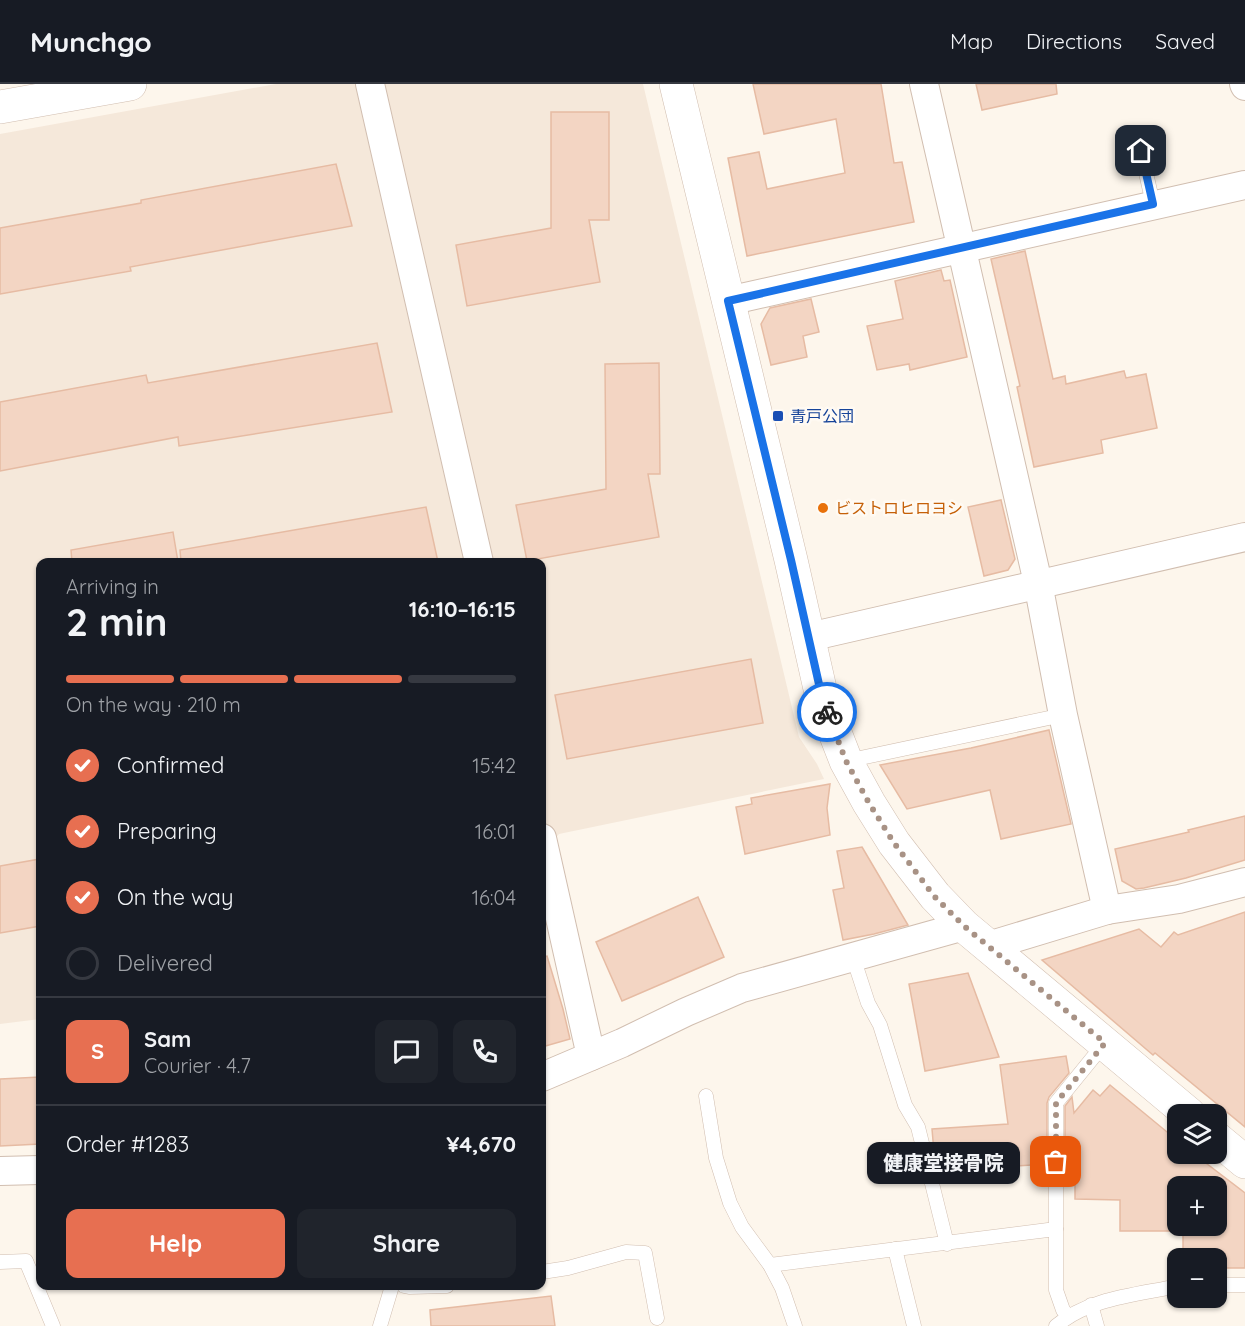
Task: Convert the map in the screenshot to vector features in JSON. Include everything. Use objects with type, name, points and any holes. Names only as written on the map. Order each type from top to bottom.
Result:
[{"type":"street","points":[[0,107],[130,84]]},
{"type":"street","points":[[370,84],[478,558]]},
{"type":"street","points":[[676,84],[823,702],[846,761],[894,843],[934,896],[976,936],[1177,1104]]},
{"type":"street","points":[[924,84],[1038,584],[1063,715],[1107,910]]},
{"type":"street","points":[[728,301],[1245,184]]},
{"type":"street","points":[[809,637],[1245,537]]},
{"type":"street","points":[[546,856],[591,1056]]},
{"type":"street","points":[[546,1075],[742,988],[853,957],[1179,899],[1245,882]]},
{"type":"street","points":[[1227,1147],[1245,1162]]},
{"type":"street","points":[[0,1171],[36,1170]]},
{"type":"lane","points":[[1137,133],[1153,204]]},
{"type":"lane","points":[[846,761],[1063,715]]},
{"type":"lane","points":[[853,957],[868,1003],[880,1025],[905,1105],[918,1127],[947,1244]]},
{"type":"lane","points":[[1068,1316],[1063,1310],[1056,1290],[1056,1103],[1105,1043]]},
{"type":"lane","points":[[706,1096],[716,1158],[730,1203],[742,1227],[770,1265],[782,1288],[795,1326]]},
{"type":"lane","points":[[770,1265],[1056,1229]]},
{"type":"lane","points":[[895,1249],[914,1326]]},
{"type":"lane","points":[[546,1272],[568,1269],[626,1252],[645,1253],[657,1318]]},
{"type":"lane","points":[[0,1262],[26,1261],[36,1285]]},
{"type":"lane","points":[[1227,1285],[1245,1285]]},
{"type":"lane","points":[[1056,1326],[1068,1316],[1091,1305],[1167,1288]]},
{"type":"lane","points":[[38,1290],[53,1326]]},
{"type":"lane","points":[[380,1326],[391,1290]]},
{"type":"lane","points":[[1091,1305],[1097,1326]]},
{"type":"shaded area","points":[[276,84],[643,84],[799,737],[824,779],[559,834],[546,849],[546,558],[36,558],[36,1020],[0,1024],[0,134]]},
{"type":"building","points":[[753,84],[881,84],[894,163],[902,162],[914,222],[747,256],[728,158],[759,152],[767,189],[845,173],[836,119],[764,134]]},
{"type":"building","points":[[976,84],[1056,84],[1057,94],[982,110]]},
{"type":"building","points":[[551,112],[609,112],[609,220],[589,220],[600,282],[467,306],[456,245],[551,228]]},
{"type":"building","points":[[336,164],[352,226],[130,267],[131,271],[0,294],[0,228],[141,203],[141,200]]},
{"type":"building","points":[[1025,251],[1053,379],[1065,376],[1066,384],[1124,371],[1126,378],[1146,374],[1157,428],[1101,440],[1103,453],[1034,467],[1017,387],[1020,386],[991,259]]},
{"type":"building","points":[[941,270],[944,281],[950,280],[967,357],[910,370],[909,364],[877,370],[867,326],[903,319],[895,281]]},
{"type":"building","points":[[811,299],[819,332],[803,336],[807,357],[771,365],[761,324],[770,308]]},
{"type":"building","points":[[377,343],[392,412],[179,446],[178,437],[0,471],[0,402],[146,375],[148,383]]},
{"type":"building","points":[[659,363],[660,474],[648,474],[659,537],[544,558],[526,558],[516,505],[606,489],[605,364]]},
{"type":"building","points":[[1001,500],[1015,559],[1008,570],[984,576],[968,507]]},
{"type":"building","points":[[426,507],[437,558],[181,558],[180,550]]},
{"type":"building","points":[[173,532],[177,558],[72,558],[71,550]]},
{"type":"building","points":[[751,659],[763,723],[567,759],[555,695]]},
{"type":"building","points":[[1049,730],[1071,824],[1001,839],[990,790],[907,809],[880,765],[971,748]]},
{"type":"building","points":[[830,784],[827,808],[830,835],[745,854],[736,807],[752,804],[751,798]]},
{"type":"building","points":[[1245,816],[1245,860],[1144,888],[1136,889],[1122,881],[1115,849]]},
{"type":"building","points":[[862,847],[908,925],[843,940],[833,890],[844,888],[837,851]]},
{"type":"building","points":[[36,860],[36,927],[0,933],[0,866]]},
{"type":"building","points":[[698,897],[724,957],[622,1001],[596,942]]},
{"type":"building","points":[[1245,912],[1245,1127],[1227,1112],[1227,1104],[1217,1104],[1155,1053],[1153,1055],[1042,960],[1139,929],[1161,947],[1174,932],[1178,935]]},
{"type":"building","points":[[546,956],[570,1039],[546,1046]]},
{"type":"building","points":[[968,973],[999,1057],[925,1071],[909,984]]},
{"type":"building","points":[[1066,1056],[1069,1073],[1049,1097],[1047,1103],[1047,1164],[942,1171],[941,1152],[934,1152],[932,1129],[1008,1124],[1000,1065]]},
{"type":"building","points":[[36,1077],[36,1144],[0,1146],[0,1079]]},
{"type":"building","points":[[1110,1085],[1167,1132],[1167,1164],[1207,1164],[1223,1176],[1167,1176],[1167,1231],[1120,1231],[1120,1200],[1075,1199],[1075,1162],[1065,1163],[1065,1106],[1072,1097],[1074,1113],[1093,1090],[1100,1096]]},
{"type":"building","points":[[1227,1179],[1245,1193],[1245,1268],[1227,1268],[1227,1248],[1183,1248],[1183,1236],[1227,1236]]},
{"type":"building","points":[[551,1296],[555,1326],[431,1326],[430,1310]]},
{"type":"way so far","points":[[827,712],[846,761],[869,803],[894,843],[934,896],[964,926],[1105,1043],[1056,1103],[1056,1162]]},
{"type":"place","name":"青戸公団","points":[[778,416]]},
{"type":"place","name":"ビストロヒロヨシ","points":[[823,508]]},
{"type":"place","name":"健康堂接骨院","points":[[1056,1162]]},
{"type":"route","points":[[827,712],[728,301],[1153,204],[1141,151]]}]
